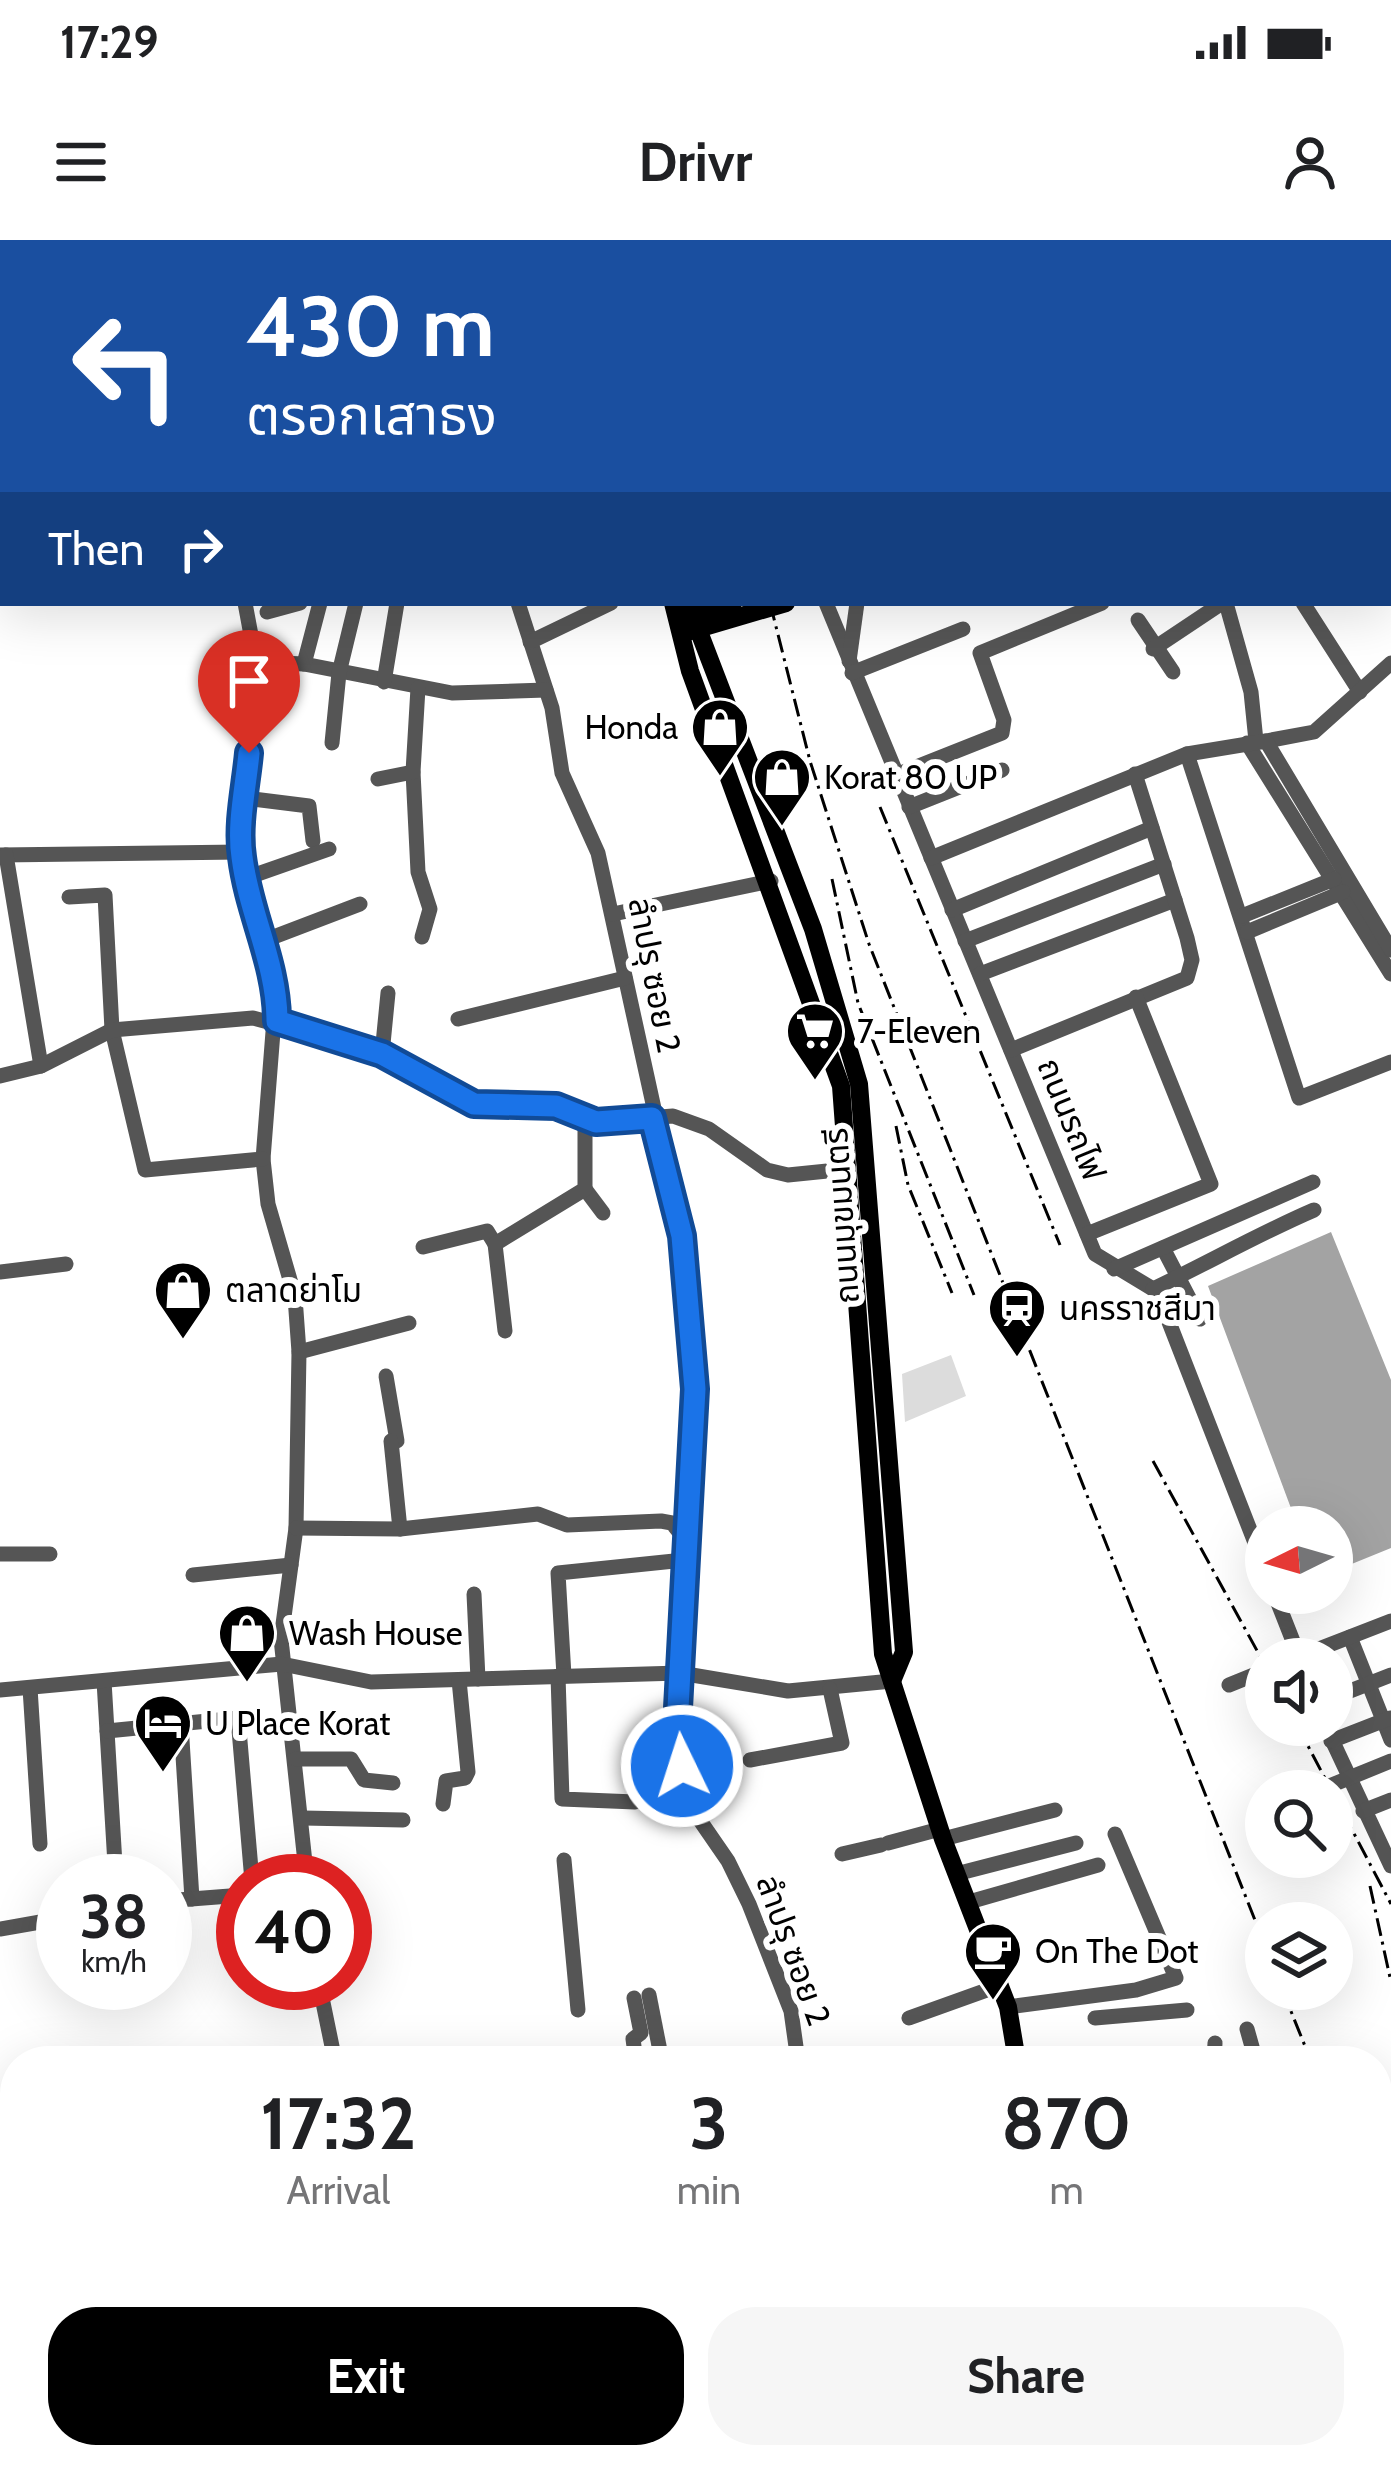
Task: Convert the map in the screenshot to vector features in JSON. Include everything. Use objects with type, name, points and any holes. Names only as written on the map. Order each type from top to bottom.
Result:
[{"type":"main road","points":[[681,613],[717,606]]},
{"type":"main road","points":[[681,613],[754,606]]},
{"type":"main road","name":"ถนนมุขมนตรี","points":[[681,613],[683,653],[771,881],[841,1086],[856,1164]]},
{"type":"main road","name":"ถนนมุขมนตรี","points":[[681,613],[813,929],[860,1084],[856,1164],[883,1654],[956,1874],[1001,1985],[1014,2046]]},
{"type":"main road","points":[[790,937],[813,929]]},
{"type":"street","points":[[246,606],[256,662],[241,851],[263,941],[275,969],[277,1021],[263,1159],[268,1204],[295,1297],[299,1352],[296,1528],[282,1664],[305,1854]]},
{"type":"street","points":[[267,612],[289,606]]},
{"type":"street","points":[[304,664],[319,606]]},
{"type":"street","points":[[332,743],[340,673],[355,606]]},
{"type":"street","points":[[384,682],[397,606]]},
{"type":"street","name":"ลำปรุ ซอย 2","points":[[519,606],[546,690],[562,773],[598,853],[652,1118],[682,1236],[695,1420],[677,1727],[688,1803],[728,1861],[749,1904],[791,2012],[796,2046]]},
{"type":"street","points":[[530,642],[605,606]]},
{"type":"street","name":"ถนนรถไฟ","points":[[827,606],[1095,1254],[1153,1288]]},
{"type":"street","name":"ถนนรถไฟ","points":[[838,606],[850,669]]},
{"type":"street","points":[[857,606],[850,669],[962,629]]},
{"type":"street","points":[[896,775],[1002,733],[1004,720],[980,653],[1095,606]]},
{"type":"street","points":[[1153,649],[1219,606]]},
{"type":"street","points":[[1225,606],[1251,692],[1257,742],[1391,974]]},
{"type":"street","points":[[1305,606],[1360,692]]},
{"type":"street","points":[[1138,620],[1153,649],[1173,672]]},
{"type":"street","points":[[256,662],[304,664],[418,688],[480,694],[546,690]]},
{"type":"street","points":[[931,858],[1187,754],[1314,732],[1391,663]]},
{"type":"street","points":[[418,688],[413,772],[418,872],[430,909],[422,937]]},
{"type":"street","points":[[1257,742],[1391,950]]},
{"type":"street","points":[[1187,754],[1299,1098],[1391,1062]]},
{"type":"street","points":[[909,807],[1001,770]]},
{"type":"street","points":[[377,779],[413,772]]},
{"type":"street","points":[[1011,1050],[1187,978],[1192,960],[1135,774]]},
{"type":"street","points":[[245,798],[309,806],[321,845],[246,878]]},
{"type":"street","points":[[952,910],[1152,828]]},
{"type":"street","points":[[41,1066],[3,855],[241,851]]},
{"type":"street","points":[[965,941],[1164,864]]},
{"type":"street","points":[[613,914],[771,881]]},
{"type":"street","points":[[1244,924],[1339,886]]},
{"type":"street","points":[[69,896],[105,895],[112,1030],[145,1170],[263,1159]]},
{"type":"street","points":[[980,974],[1175,901]]},
{"type":"street","points":[[263,941],[360,904]]},
{"type":"street","points":[[458,1019],[625,978]]},
{"type":"street","points":[[382,1054],[388,993]]},
{"type":"street","points":[[1087,1234],[1211,1184],[1136,997]]},
{"type":"street","points":[[0,1076],[41,1066],[112,1030],[227,1019],[277,1021],[382,1054],[474,1104],[556,1106],[585,1119],[692,1121],[767,1170],[788,1175],[856,1164]]},
{"type":"street","points":[[585,1119],[585,1189],[603,1213]]},
{"type":"street","points":[[1114,1269],[1313,1183]]},
{"type":"street","points":[[495,1244],[585,1189]]},
{"type":"street","points":[[1245,1518],[1153,1288],[1314,1210]]},
{"type":"street","points":[[423,1247],[487,1231],[495,1244],[505,1331]]},
{"type":"street","points":[[1163,1248],[1200,1319]]},
{"type":"street","points":[[0,1273],[66,1264]]},
{"type":"street","points":[[299,1352],[409,1323]]},
{"type":"street","points":[[386,1376],[400,1529]]},
{"type":"street","points":[[296,1528],[400,1529],[538,1514],[567,1525],[672,1523],[686,1552],[558,1573],[562,1799],[635,1802]]},
{"type":"street","points":[[0,1554],[50,1555]]},
{"type":"street","points":[[193,1575],[291,1565]]},
{"type":"street","points":[[474,1594],[478,1679]]},
{"type":"street","points":[[1391,1622],[1350,1637],[1387,1719],[1391,1740]]},
{"type":"street","points":[[0,1690],[282,1664],[349,1680],[680,1673],[757,1689],[830,1689],[892,1681]]},
{"type":"street","points":[[1353,1690],[1391,1676]]},
{"type":"street","points":[[1229,1685],[1245,1679]]},
{"type":"street","points":[[443,1804],[446,1780],[465,1778],[468,1772],[459,1680]]},
{"type":"street","points":[[104,1681],[114,1854]]},
{"type":"street","points":[[30,1688],[40,1844]]},
{"type":"street","points":[[750,1760],[842,1743],[830,1689]]},
{"type":"street","points":[[107,1732],[238,1718],[249,1854]]},
{"type":"street","points":[[1353,1727],[1387,1719]]},
{"type":"street","points":[[181,1724],[188,1854]]},
{"type":"street","points":[[296,1759],[351,1759],[364,1780],[393,1783]]},
{"type":"street","points":[[1353,1776],[1391,1761]]},
{"type":"street","points":[[1353,1790],[1386,1843],[1391,1866]]},
{"type":"street","points":[[1363,1811],[1391,1800]]},
{"type":"street","points":[[842,1854],[1055,1810]]},
{"type":"street","points":[[303,1818],[403,1820]]},
{"type":"street","points":[[1008,2007],[1172,1981],[1176,1973],[1114,1834]]},
{"type":"street","points":[[956,1874],[1076,1843]]},
{"type":"street","points":[[564,1860],[578,2010]]},
{"type":"street","points":[[969,1902],[1099,1865]]},
{"type":"street","points":[[0,1929],[36,1923]]},
{"type":"street","points":[[909,2018],[1001,1985]]},
{"type":"street","points":[[1136,1990],[1146,2014]]},
{"type":"street","points":[[634,2046],[633,2039],[641,2033],[641,1997],[657,2046]]},
{"type":"street","points":[[325,2010],[332,2046]]},
{"type":"street","points":[[1095,2018],[1187,2010]]},
{"type":"street","points":[[1247,2029],[1252,2046]]},
{"type":"shaded area","points":[[1331,1232],[1391,1380],[1391,1548],[1353,1563],[1353,1506],[1290,1506],[1208,1286]]},
{"type":"shaded area","points":[[951,1355],[966,1396],[905,1422],[902,1374]]},
{"type":"railway","points":[[771,606],[810,761],[869,944],[1248,1902]]},
{"type":"railway","points":[[880,807],[1060,1245]]},
{"type":"railway","points":[[832,879],[858,1003],[974,1295]]},
{"type":"railway","points":[[896,1126],[908,1185],[952,1293]]},
{"type":"railway","points":[[1153,1461],[1250,1638]]},
{"type":"railway","points":[[1308,1746],[1391,1904]]},
{"type":"railway","points":[[1370,1886],[1391,1982]]},
{"type":"railway","points":[[1290,2010],[1305,2046]]},
{"type":"place","name":"Honda","points":[[720,778]]},
{"type":"place","name":"Korat 80 UP","points":[[782,828]]},
{"type":"place","name":"7-Eleven","points":[[815,1082]]},
{"type":"place","name":"ตลาดย่าโม","points":[[183,1341]]},
{"type":"place","name":"นครราชสีมา","points":[[1017,1359]]},
{"type":"place","name":"Wash House","points":[[247,1684]]},
{"type":"place","name":"U Place Korat","points":[[163,1774]]},
{"type":"place","name":"On The Dot","points":[[993,2002]]},
{"type":"route","points":[[249,753],[241,851],[258,928],[275,969],[277,1021],[382,1054],[474,1104],[556,1106],[596,1122],[652,1118],[682,1236],[695,1389],[677,1727],[682,1766]]}]
